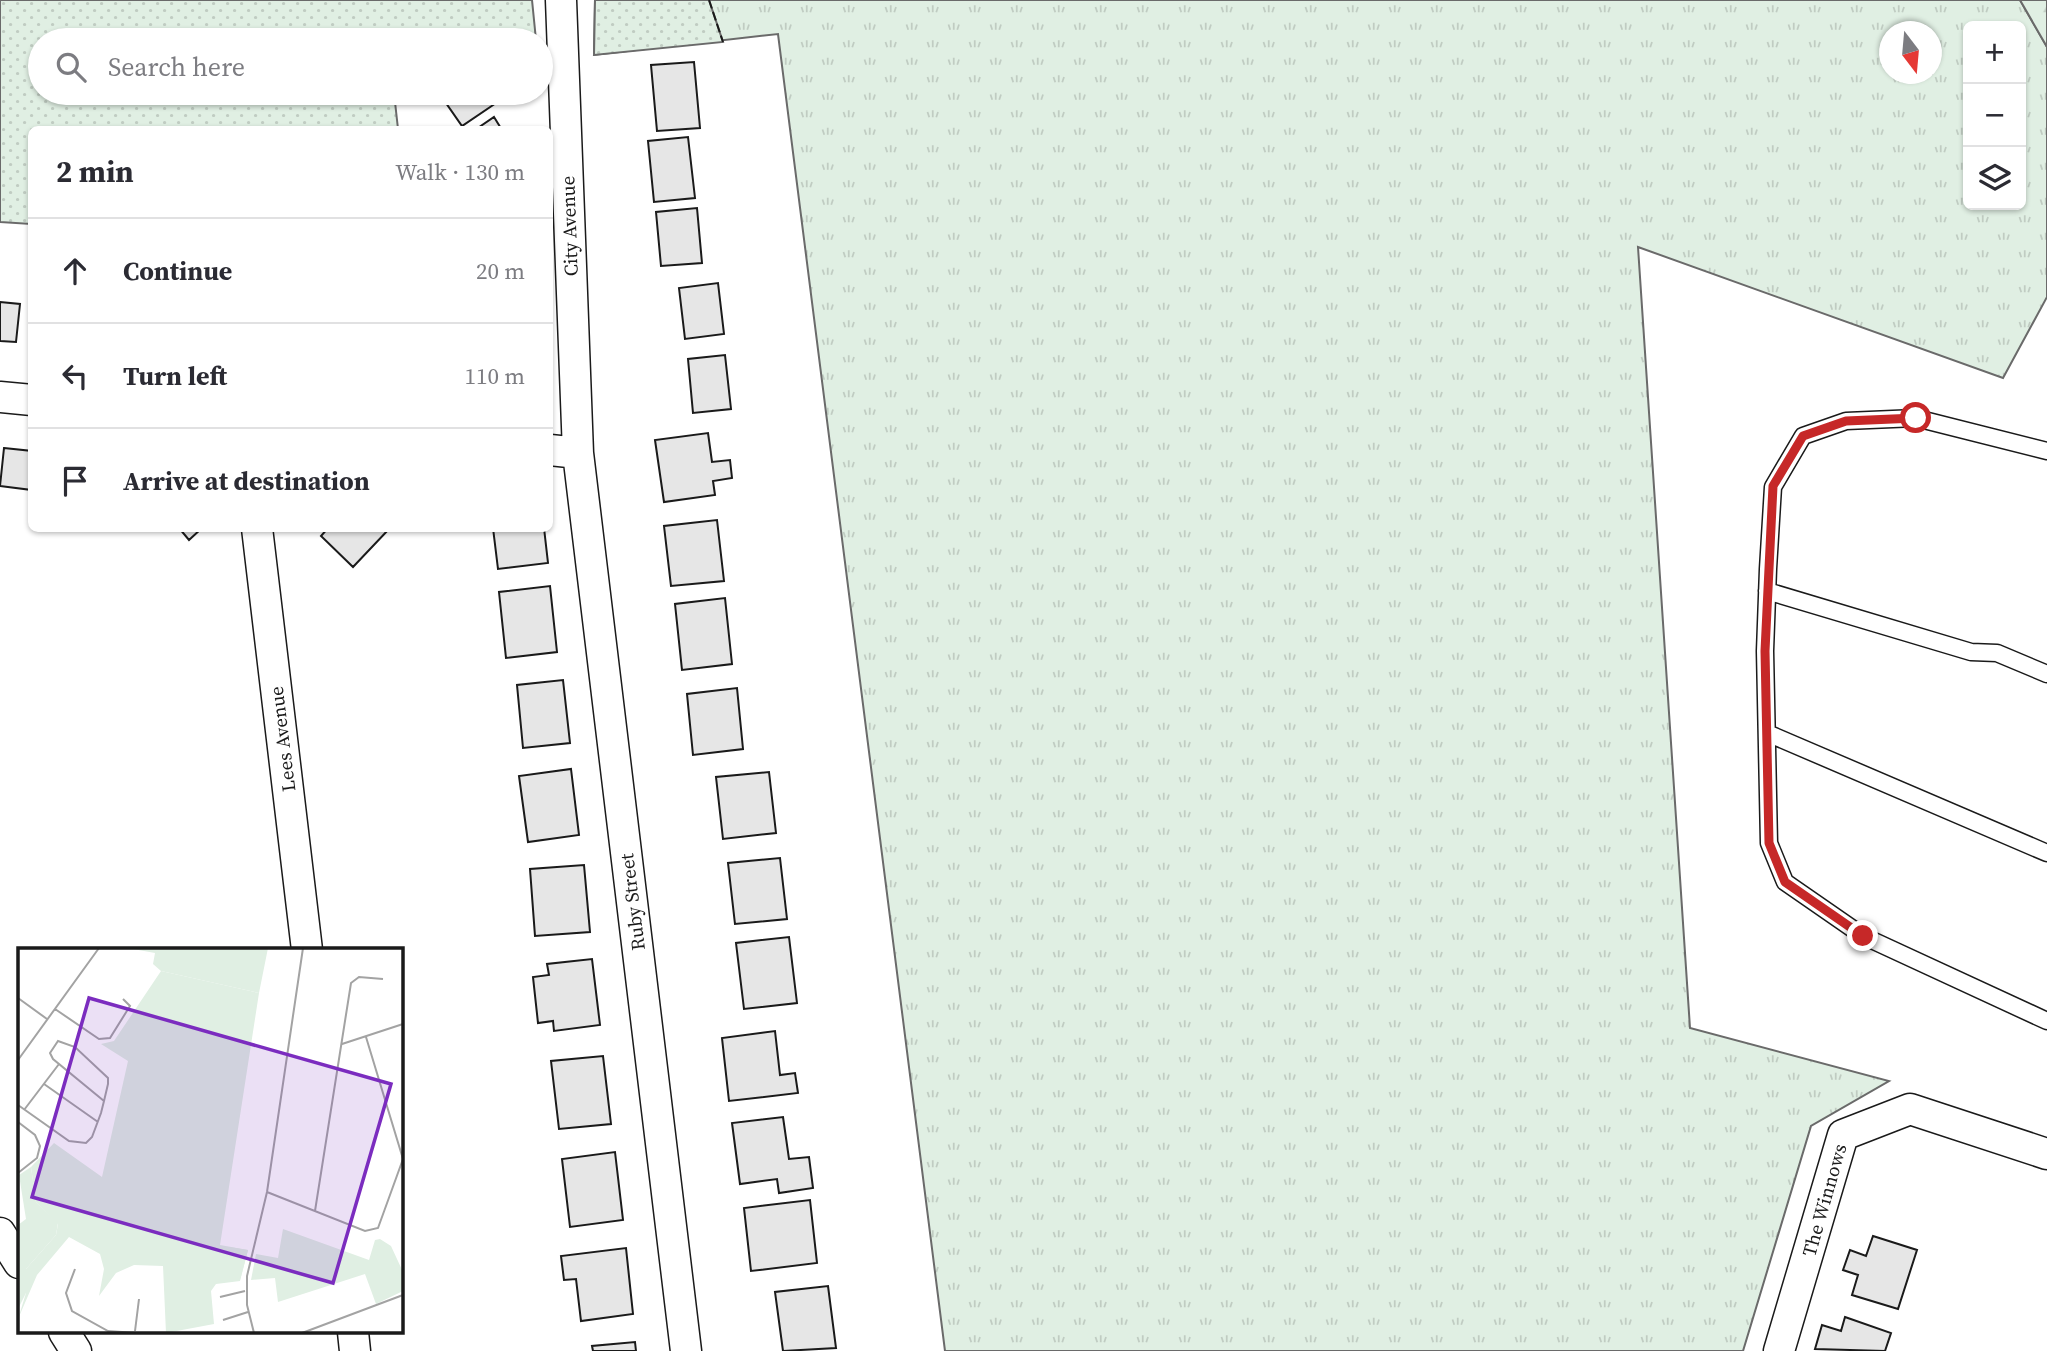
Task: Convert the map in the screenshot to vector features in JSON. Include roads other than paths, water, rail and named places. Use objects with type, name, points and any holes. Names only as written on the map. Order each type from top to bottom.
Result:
[{"type":"street","name":"City Avenue","points":[[561,0],[559,209],[564,451]]},
{"type":"street","points":[[0,397],[28,400]]},
{"type":"street","name":"Ruby Street","points":[[564,451],[686,1351]]},
{"type":"street","name":"Lees Avenue","points":[[257,532],[307,948]]},
{"type":"street","name":"The Winnows","points":[[1779,1351],[1843,1135],[1910,1109],[2047,1154]]},
{"type":"street","points":[[0,1233],[18,1261]]},
{"type":"street","points":[[65,1334],[76,1351]]},
{"type":"lane","points":[[2047,451],[1916,418],[1846,421],[1803,436],[1773,486],[1765,651],[1769,843],[1785,882],[1863,936],[2047,1021]]},
{"type":"lane","points":[[1767,591],[1959,649],[1997,653],[2047,674]]},
{"type":"lane","points":[[1767,733],[2047,853]]}]
